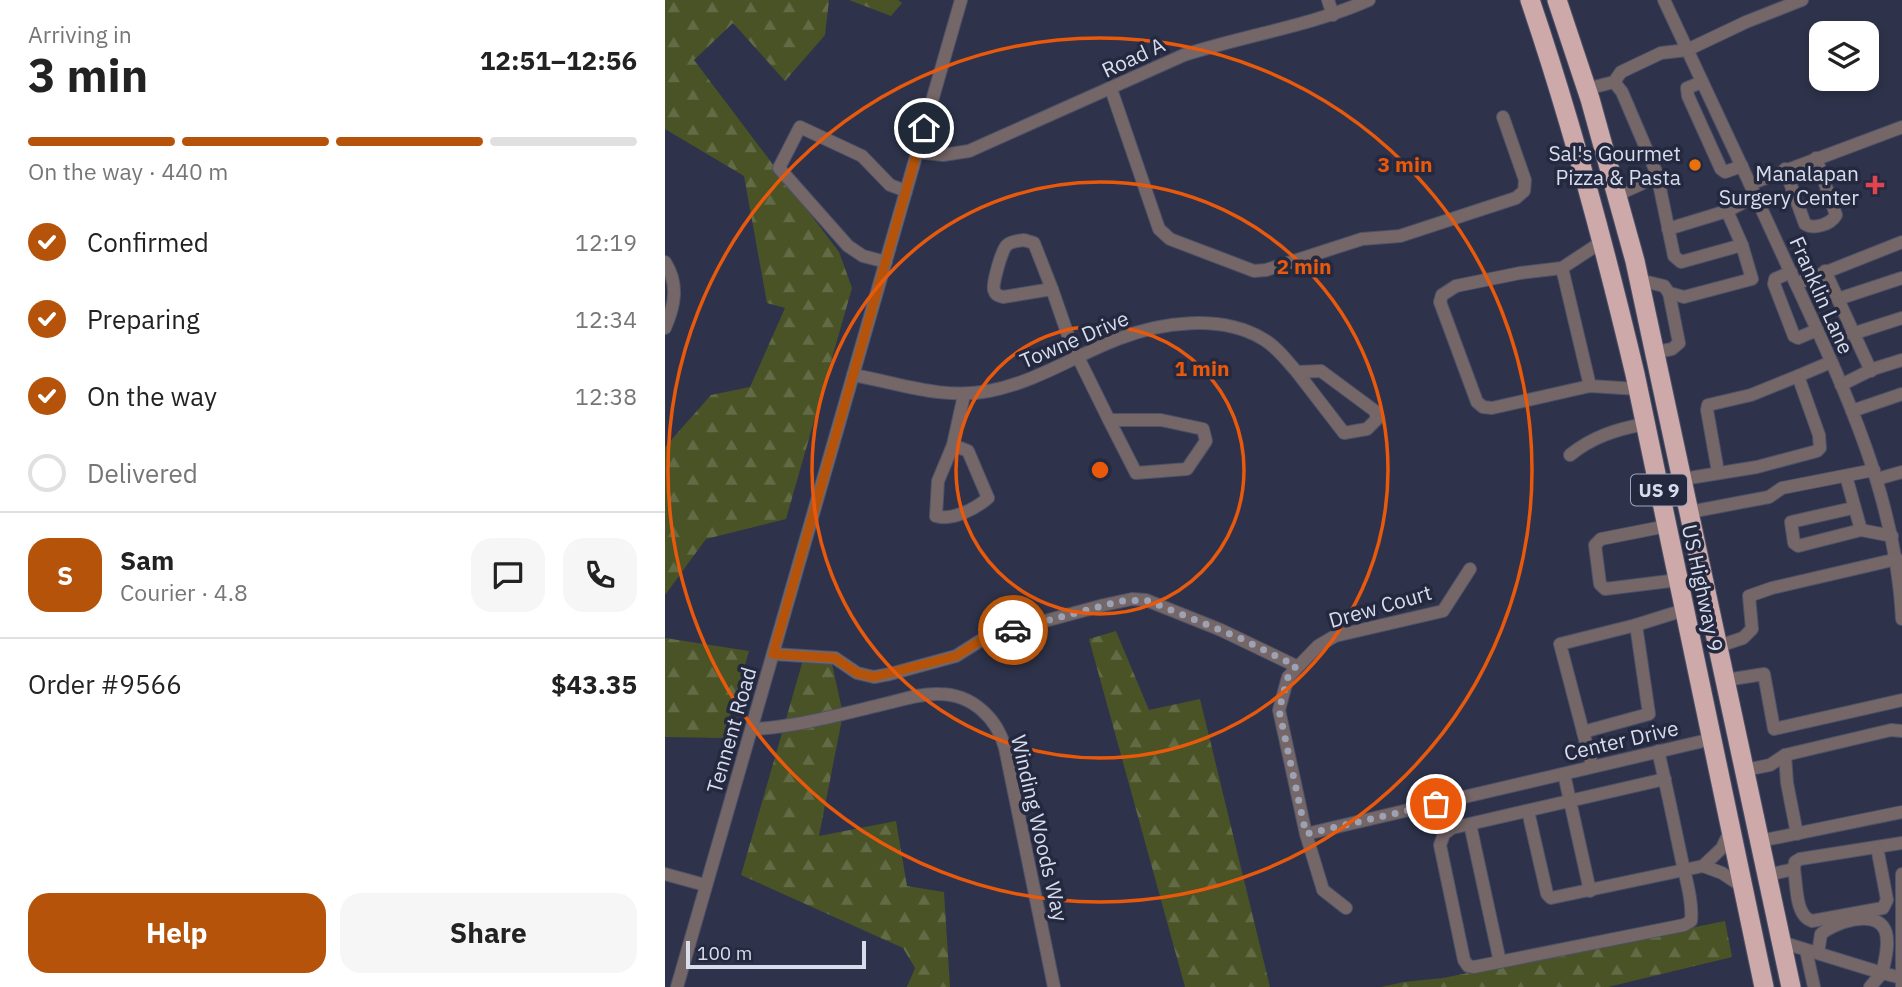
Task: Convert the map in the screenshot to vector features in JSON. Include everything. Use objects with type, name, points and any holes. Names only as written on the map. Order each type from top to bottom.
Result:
[{"type":"highway","name":"US Highway 9","points":[[1530,0],[1565,105],[1603,241],[1638,389],[1764,987]]},
{"type":"highway","name":"US Highway 9","points":[[1557,0],[1586,89],[1639,279],[1791,987]]},
{"type":"street","name":"Tennent Road","points":[[680,986],[705,885],[753,729],[961,0]]},
{"type":"street","points":[[1328,0],[1333,15]]},
{"type":"street","name":"Road A","points":[[917,152],[943,155],[969,151],[1194,52],[1333,15],[1369,0]]},
{"type":"street","name":"Franklin Lane","points":[[1664,0],[1852,411],[1876,475],[1892,536],[1902,619]]},
{"type":"street","points":[[1586,89],[1614,82],[1621,72],[1661,52],[1687,50],[1746,22],[1802,0]]},
{"type":"street","points":[[1614,82],[1622,92],[1657,174],[1674,256],[1681,262],[1742,245]]},
{"type":"street","points":[[1702,82],[1687,88],[1688,96],[1721,169],[1725,172],[1742,166]]},
{"type":"street","points":[[1111,89],[1159,229],[1170,239],[1254,271],[1266,270],[1362,239],[1400,236],[1516,198],[1524,191],[1525,180],[1503,117]]},
{"type":"street","points":[[885,262],[863,256],[848,246],[779,168],[800,127],[862,156],[890,185],[906,191]]},
{"type":"street","points":[[1750,184],[1784,169],[1901,130]]},
{"type":"street","points":[[1784,169],[1805,223],[1816,227],[1834,219],[1836,215],[1817,158]]},
{"type":"street","points":[[1617,195],[1657,174]]},
{"type":"street","points":[[1668,229],[1727,211],[1756,197]]},
{"type":"street","points":[[1727,211],[1742,245],[1752,279]]},
{"type":"street","points":[[1052,289],[1003,297],[998,295],[994,291],[994,282],[1005,246],[1024,240],[1034,243],[1052,289],[1078,358],[1109,420],[1136,473],[1187,469],[1205,446],[1203,429],[1161,420],[1109,420]]},
{"type":"street","points":[[1603,241],[1562,268],[1520,273],[1456,286],[1442,295],[1440,302],[1477,402],[1483,407],[1492,408],[1590,386],[1638,389]]},
{"type":"street","points":[[1668,293],[1684,297],[1752,279],[1793,278],[1825,271],[1902,242]]},
{"type":"street","points":[[665,262],[675,289],[674,302],[665,328]]},
{"type":"street","points":[[1562,268],[1590,386]]},
{"type":"street","points":[[1825,271],[1871,371]]},
{"type":"street","points":[[1838,299],[1902,278]]},
{"type":"street","points":[[1639,279],[1664,286],[1668,293],[1679,343],[1672,349],[1656,352]]},
{"type":"street","points":[[1775,279],[1794,336],[1798,338],[1817,330]]},
{"type":"street","points":[[1852,334],[1902,318]]},
{"type":"street","name":"Towne Drive","points":[[853,375],[925,391],[964,395],[1014,385],[1115,340],[1150,329],[1214,324],[1245,330],[1264,339],[1279,351],[1344,433],[1367,429],[1377,419],[1375,411],[1321,371],[1297,372]]},
{"type":"street","points":[[1841,385],[1902,359]]},
{"type":"street","points":[[1718,472],[1707,410],[1709,405],[1751,395],[1831,362]]},
{"type":"street","points":[[1683,479],[1757,467],[1813,453],[1820,448],[1819,435],[1798,376]]},
{"type":"street","points":[[1852,411],[1902,394]]},
{"type":"street","points":[[953,445],[968,451],[988,498],[961,513],[940,517],[936,516],[938,481],[953,445],[964,395]]},
{"type":"street","points":[[1570,455],[1581,446],[1612,431],[1645,424]]},
{"type":"street","points":[[1690,512],[1769,497],[1782,488],[1846,476],[1902,472]]},
{"type":"street","points":[[1846,476],[1861,530]]},
{"type":"street","points":[[1853,508],[1791,523],[1794,543],[1798,545],[1861,530],[1892,536]]},
{"type":"street","points":[[1667,526],[1601,539],[1595,545],[1600,584],[1605,589],[1678,580]]},
{"type":"street","points":[[1719,646],[1743,638],[1752,629],[1749,596],[1772,588],[1896,559]]},
{"type":"street","name":"Drew Court","points":[[1346,908],[1323,890],[1306,834],[1279,710],[1288,677],[1318,646],[1335,636],[1443,611],[1470,569]]},
{"type":"street","points":[[773,654],[835,658],[857,673],[874,677],[956,656],[986,637],[1132,599],[1146,600],[1220,630],[1296,666]]},
{"type":"street","points":[[1592,766],[1559,644],[1684,610]]},
{"type":"street","points":[[1583,732],[1649,714],[1636,625]]},
{"type":"street","points":[[1726,680],[1763,674],[1774,729],[1902,700]]},
{"type":"street","name":"Winding Woods Way","points":[[753,729],[797,725],[929,694],[952,695],[979,708],[995,724],[1003,740],[1054,987]]},
{"type":"street","points":[[1745,770],[1770,765],[1785,755],[1891,730],[1902,731]]},
{"type":"street","name":"Center Drive","points":[[1306,834],[1712,738]]},
{"type":"street","points":[[1658,751],[1665,779],[1684,870],[1691,921],[1684,925],[1474,967],[1468,966],[1464,960],[1440,845],[1444,834],[1452,828],[1665,779]]},
{"type":"street","points":[[1785,755],[1787,783],[1797,834]]},
{"type":"street","points":[[1564,774],[1590,891]]},
{"type":"street","points":[[1528,811],[1547,894],[1551,898],[1703,866],[1722,873],[1743,887]]},
{"type":"street","points":[[1760,841],[1902,812]]},
{"type":"street","points":[[1471,824],[1500,962]]},
{"type":"street","points":[[1703,866],[1721,848],[1731,829]]},
{"type":"street","points":[[1877,847],[1887,900],[1883,908],[1812,922],[1806,920],[1801,913],[1795,862],[1800,859],[1902,843]]},
{"type":"street","points":[[1767,875],[1794,869]]},
{"type":"street","points":[[665,874],[705,885]]},
{"type":"street","points":[[1902,874],[1902,987]]},
{"type":"street","points":[[1887,900],[1902,901]]},
{"type":"street","points":[[1777,920],[1801,913]]},
{"type":"street","points":[[1814,987],[1812,952],[1821,934],[1839,923],[1858,919],[1874,920],[1886,931],[1882,973],[1870,987]]},
{"type":"street","points":[[1781,942],[1902,978]]},
{"type":"green space","points":[[665,0],[829,0],[825,35],[785,81],[733,23],[694,60],[839,252],[852,288],[786,519],[706,539],[665,595],[665,447],[711,395],[750,387],[785,308],[767,303],[744,176],[665,129]]},
{"type":"green space","points":[[849,0],[898,0],[902,3],[891,16]]},
{"type":"green space","points":[[1116,631],[1149,710],[1200,699],[1270,987],[1185,987],[1089,639]]},
{"type":"green space","points":[[665,638],[749,651],[724,738],[665,737]]},
{"type":"green space","points":[[803,660],[832,664],[843,714],[819,836],[896,821],[907,886],[944,892],[950,987],[907,987],[915,968],[903,948],[741,875]]},
{"type":"green space","points":[[1725,921],[1732,957],[1608,987],[1381,987],[1443,978]]},
{"type":"way so far","points":[[1013,630],[1132,599],[1146,600],[1162,606],[1259,646],[1296,666],[1288,677],[1279,710],[1306,834],[1436,804]]},
{"type":"place","name":"Sal's Gourmet Pizza & Pasta","points":[[1695,165]]},
{"type":"place","name":"Manalapan Surgery Center","points":[[1875,185]]},
{"type":"route","points":[[924,128],[773,654],[835,658],[857,673],[874,677],[956,656],[986,637],[1013,630]]}]
